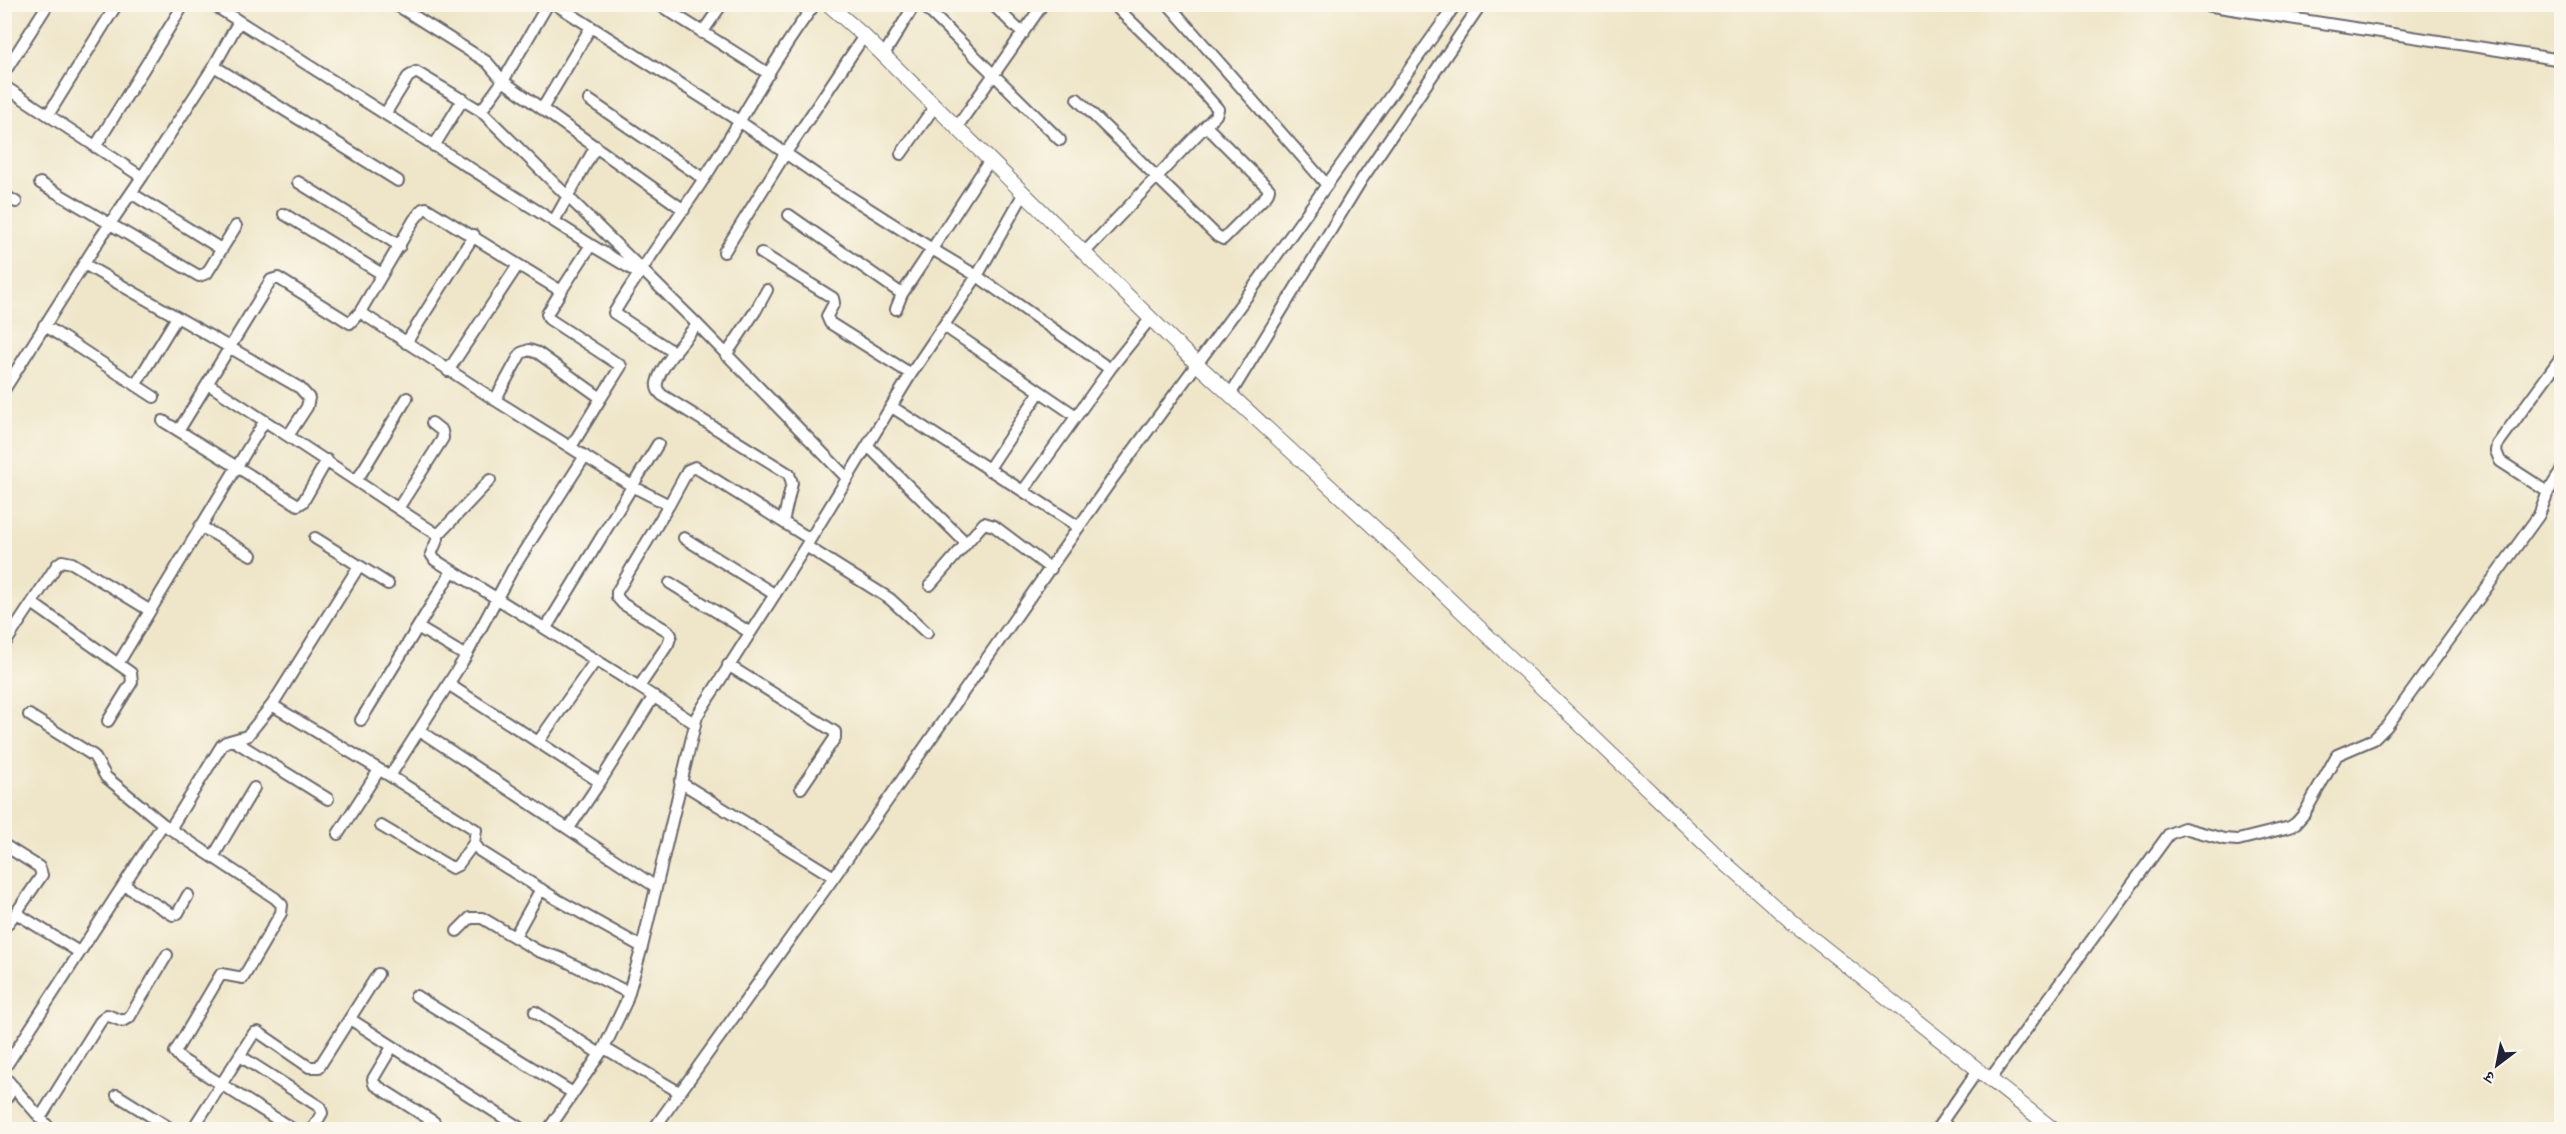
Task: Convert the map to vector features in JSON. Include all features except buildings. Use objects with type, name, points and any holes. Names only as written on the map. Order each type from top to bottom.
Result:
[{"type":"street","points":[[4,73],[48,4]]},
{"type":"street","points":[[48,115],[117,4]]},
{"type":"street","points":[[95,147],[184,4]]},
{"type":"street","points":[[212,4],[238,23],[591,245],[639,271]]},
{"type":"street","points":[[395,4],[488,62],[503,81],[684,210]]},
{"type":"street","points":[[481,111],[503,81],[548,4]]},
{"type":"street","points":[[555,4],[977,276],[1110,369]]},
{"type":"street","points":[[658,4],[769,74]]},
{"type":"street","points":[[702,33],[722,4]]},
{"type":"street","points":[[675,353],[614,313],[639,271],[684,210],[815,4]]},
{"type":"street","points":[[828,4],[936,106],[1197,364],[1378,531],[1768,902],[2054,1130]]},
{"type":"street","points":[[883,56],[915,4]]},
{"type":"street","points":[[922,4],[1060,140]]},
{"type":"street","points":[[992,4],[1023,34]]},
{"type":"street","points":[[1084,253],[1218,112],[1218,106],[1113,4]]},
{"type":"street","points":[[1168,4],[1327,185]]},
{"type":"street","points":[[653,1130],[834,878],[1113,478],[1456,4]]},
{"type":"street","points":[[1230,395],[1362,179],[1481,4]]},
{"type":"street","points":[[2199,4],[2562,60]]},
{"type":"street","points":[[957,127],[1042,5]]},
{"type":"street","points":[[4,390],[110,223],[214,66],[238,23]]},
{"type":"street","points":[[542,109],[591,27]]},
{"type":"street","points":[[724,252],[785,154],[864,36]]},
{"type":"street","points":[[214,66],[398,181]]},
{"type":"street","points":[[385,114],[408,77],[416,72],[481,111],[569,197],[639,271],[697,324],[847,478]]},
{"type":"street","points":[[4,86],[142,177]]},
{"type":"street","points":[[434,146],[463,99]]},
{"type":"street","points":[[1077,99],[1221,239],[1225,238],[1269,192],[1266,186],[1206,126]]},
{"type":"street","points":[[589,100],[704,179]]},
{"type":"street","points":[[901,154],[936,106]]},
{"type":"street","points":[[554,221],[596,146]]},
{"type":"street","points":[[896,309],[902,294],[990,160]]},
{"type":"street","points":[[298,182],[400,246]]},
{"type":"street","points":[[40,183],[199,276],[207,273],[236,226]]},
{"type":"street","points":[[131,193],[221,249]]},
{"type":"street","points":[[548,1130],[602,1051],[629,993],[642,947],[694,723],[911,374],[977,276],[1024,193]]},
{"type":"street","points":[[4,195],[16,202]]},
{"type":"street","points":[[179,430],[271,280],[274,278],[350,323],[360,312],[420,212],[426,208],[474,235],[561,291]]},
{"type":"street","points":[[284,214],[382,274]]},
{"type":"street","points":[[789,215],[902,294]]},
{"type":"street","points":[[406,343],[474,235]]},
{"type":"street","points":[[571,447],[621,366],[549,319],[547,314],[591,245]]},
{"type":"street","points":[[761,253],[833,298],[834,303],[827,316],[831,323],[911,374]]},
{"type":"street","points":[[84,264],[231,347],[307,394],[309,398],[307,407],[288,436]]},
{"type":"street","points":[[448,371],[518,265]]},
{"type":"street","points":[[726,355],[767,290]]},
{"type":"street","points":[[360,312],[448,371],[632,486],[669,505]]},
{"type":"street","points":[[136,384],[177,317]]},
{"type":"street","points":[[1023,491],[1110,369],[1150,319]]},
{"type":"street","points":[[697,324],[657,382],[659,392],[789,474],[792,483],[783,522]]},
{"type":"street","points":[[44,325],[154,397]]},
{"type":"street","points":[[944,326],[1039,393],[1076,416]]},
{"type":"street","points":[[495,400],[521,353],[529,350],[602,398]]},
{"type":"street","points":[[2548,492],[2500,460],[2496,451],[2497,445],[2562,356]]},
{"type":"street","points":[[208,384],[399,507],[437,536]]},
{"type":"street","points":[[988,470],[1039,393]]},
{"type":"street","points":[[357,480],[407,398]]},
{"type":"street","points":[[892,407],[1079,527]]},
{"type":"street","points":[[163,421],[298,505],[303,502],[327,460]]},
{"type":"street","points":[[118,664],[264,422]]},
{"type":"street","points":[[399,507],[443,438],[442,431],[432,423]]},
{"type":"street","points":[[546,628],[658,444]]},
{"type":"street","points":[[868,446],[966,543]]},
{"type":"street","points":[[390,776],[466,656],[512,570],[585,456]]},
{"type":"street","points":[[639,687],[668,644],[671,635],[623,604],[617,597],[617,592],[688,470],[695,466],[783,522],[808,543],[890,599],[927,633]]},
{"type":"street","points":[[1990,1079],[2169,834],[2184,828],[2224,839],[2238,840],[2290,827],[2301,819],[2337,754],[2374,739],[2392,719],[2539,515],[2548,492],[2562,470]]},
{"type":"street","points":[[490,480],[437,536],[431,556],[694,723]]},
{"type":"street","points":[[930,585],[980,525],[989,523],[1051,569]]},
{"type":"street","points":[[200,526],[250,555]]},
{"type":"street","points":[[315,538],[387,584]]},
{"type":"street","points":[[684,538],[774,594]]},
{"type":"street","points":[[4,645],[57,565],[68,562],[149,610]]},
{"type":"street","points":[[4,1069],[79,952],[216,753],[226,742],[247,736],[272,705],[359,566]]},
{"type":"street","points":[[361,720],[452,571]]},
{"type":"street","points":[[670,583],[749,632]]},
{"type":"street","points":[[32,603],[131,673],[133,678],[108,721]]},
{"type":"street","points":[[419,628],[466,656]]},
{"type":"street","points":[[538,742],[596,660]]},
{"type":"street","points":[[728,665],[835,732],[834,738],[801,788]]},
{"type":"street","points":[[448,684],[600,782]]},
{"type":"street","points":[[569,828],[654,696]]},
{"type":"street","points":[[272,705],[476,830],[474,843],[458,865],[452,868],[381,826]]},
{"type":"street","points":[[29,715],[94,756],[106,777],[167,827],[275,898],[283,908],[243,978],[221,974],[175,1052],[180,1059],[294,1130]]},
{"type":"street","points":[[419,730],[656,887]]},
{"type":"street","points":[[233,740],[328,799]]},
{"type":"street","points":[[338,834],[379,770]]},
{"type":"street","points":[[680,782],[834,878]]},
{"type":"street","points":[[213,857],[254,788]]},
{"type":"street","points":[[474,843],[480,851],[541,889],[642,947]]},
{"type":"street","points":[[4,845],[39,867],[42,875],[4,928]]},
{"type":"street","points":[[124,885],[173,915],[178,913],[188,895]]},
{"type":"street","points":[[515,936],[541,889]]},
{"type":"street","points":[[16,913],[79,952]]},
{"type":"street","points":[[457,931],[466,920],[474,917],[482,918],[538,951],[560,957],[629,993]]},
{"type":"street","points":[[40,1118],[100,1022],[107,1015],[122,1022],[127,1020],[167,955]]},
{"type":"street","points":[[192,1130],[253,1034],[258,1032],[309,1067],[319,1067],[378,974]]},
{"type":"street","points":[[416,996],[573,1093]]},
{"type":"street","points":[[535,1012],[679,1092]]},
{"type":"street","points":[[350,1020],[523,1130]]},
{"type":"street","points":[[392,1047],[373,1078],[374,1084],[434,1122],[436,1130]]},
{"type":"street","points":[[240,1056],[320,1107],[322,1113],[312,1130]]},
{"type":"street","points":[[1952,1130],[1939,1126],[1978,1070]]},
{"type":"street","points":[[4,1076],[51,1130]]},
{"type":"street","points":[[4,1102],[14,1087]]},
{"type":"street","points":[[117,1095],[172,1130]]}]
